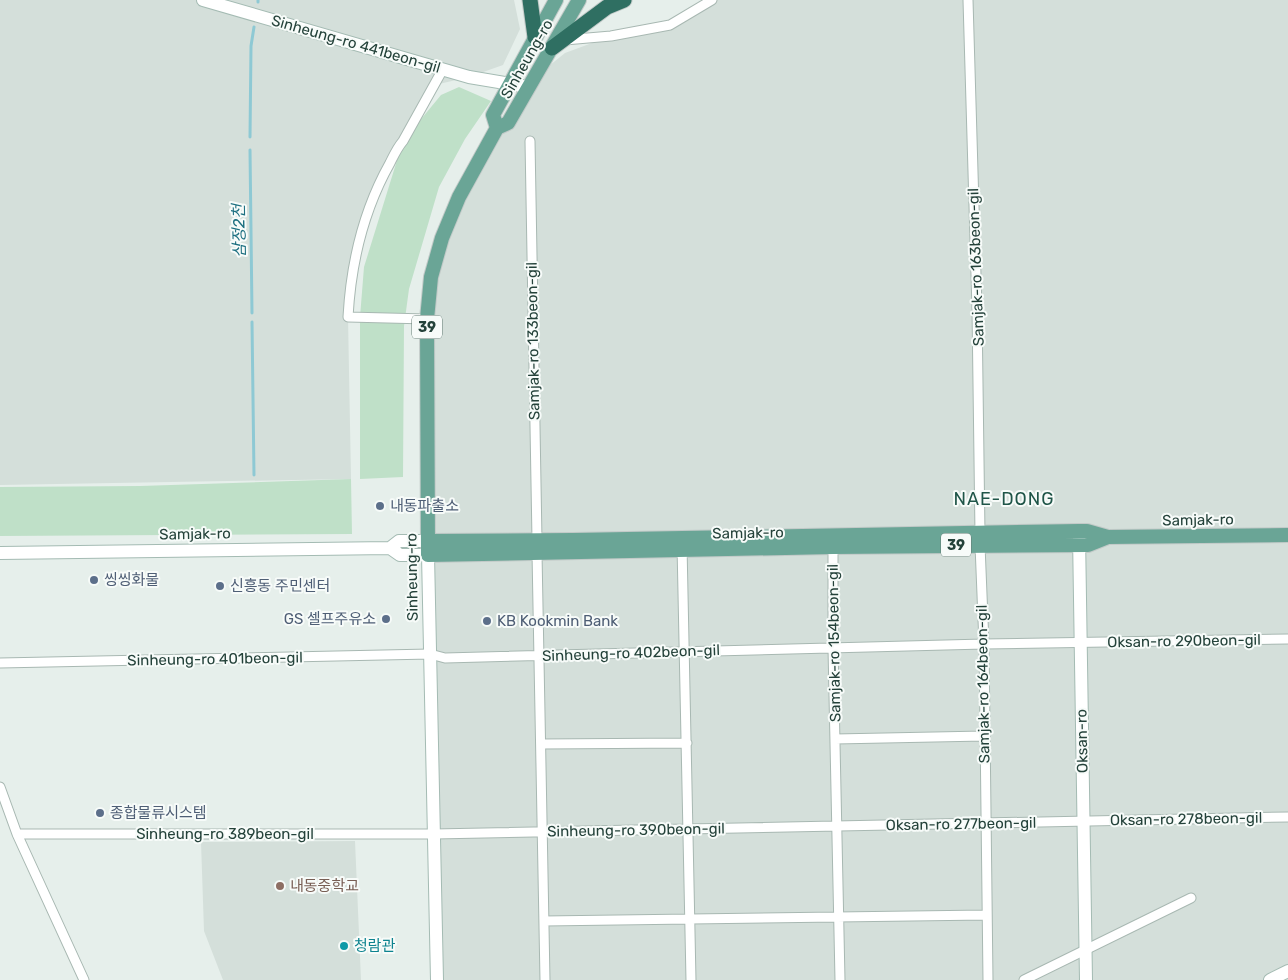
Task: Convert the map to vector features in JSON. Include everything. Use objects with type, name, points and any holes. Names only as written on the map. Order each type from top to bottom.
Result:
[{"type":"highway","points":[[530,0],[535,38]]},
{"type":"highway","points":[[558,44],[607,7],[624,0]]},
{"type":"main road","name":"Sinheung-ro","points":[[497,128],[493,115],[556,0]]},
{"type":"main road","name":"Sinheung-ro","points":[[428,548],[427,319],[431,278],[442,238],[459,197],[497,128],[508,123],[528,87],[558,44],[579,0]]},
{"type":"main road","name":"Samjak-ro","points":[[428,548],[1079,538],[1087,531],[1108,538],[1288,535]]},
{"type":"main road","name":"Samjak-ro","points":[[682,545],[833,547],[980,540]]},
{"type":"street","name":"Sinheung-ro 441beon-gil","points":[[203,0],[470,77],[528,87]]},
{"type":"street","points":[[558,44],[670,25],[712,0]]},
{"type":"street","name":"Samjak-ro 163beon-gil","points":[[968,0],[977,309],[980,540]]},
{"type":"street","points":[[427,319],[348,318],[354,261],[367,212],[383,175],[443,69]]},
{"type":"street","name":"Samjak-ro 133beon-gil","points":[[530,141],[545,980]]},
{"type":"street","name":"Oksan-ro","points":[[1079,538],[1086,980]]},
{"type":"street","name":"Samjak-ro 164beon-gil","points":[[980,540],[984,644],[988,980]]},
{"type":"street","name":"Samjak-ro","points":[[0,553],[390,548],[399,541],[428,548]]},
{"type":"street","points":[[682,545],[691,980]]},
{"type":"street","name":"Samjak-ro 154beon-gil","points":[[833,547],[833,648],[840,980]]},
{"type":"street","name":"Sinheung-ro","points":[[428,548],[437,980]]},
{"type":"street","name":"Oksan-ro 290beon-gil","points":[[984,644],[1288,640]]},
{"type":"street","name":"Sinheung-ro 402beon-gil","points":[[430,654],[445,658],[984,644]]},
{"type":"street","name":"Sinheung-ro 401beon-gil","points":[[0,663],[430,654]]},
{"type":"street","name":"Samjak-ro 154beon-gil","points":[[835,739],[984,736]]},
{"type":"street","points":[[541,744],[687,743]]},
{"type":"street","points":[[0,787],[17,834],[84,980]]},
{"type":"street","name":"Oksan-ro 278beon-gil","points":[[1084,822],[1288,818]]},
{"type":"street","name":"Oksan-ro 277beon-gil","points":[[838,826],[1084,822]]},
{"type":"street","name":"Sinheung-ro 390beon-gil","points":[[434,834],[838,826]]},
{"type":"street","name":"Sinheung-ro 389beon-gil","points":[[17,834],[434,834]]},
{"type":"street","points":[[1024,980],[1191,898]]},
{"type":"street","points":[[544,921],[986,915]]},
{"type":"street","points":[[1270,980],[1288,971]]},
{"type":"shaded area","points":[[0,0],[514,0],[520,29],[503,65],[469,77],[439,84],[412,122],[356,246],[348,317],[351,479],[0,485]]},
{"type":"shaded area","points":[[712,0],[1288,0],[1288,980],[437,980],[427,319],[459,197],[518,91],[565,53],[611,36],[670,25]]},
{"type":"shaded area","name":"내동중학교","points":[[355,841],[361,980],[223,980],[204,931],[201,842]]},
{"type":"green space","points":[[459,87],[491,101],[465,139],[439,187],[409,289],[404,326],[403,477],[360,479],[360,317],[364,267],[403,141],[441,95]]},
{"type":"green space","points":[[351,479],[352,534],[0,536],[0,487],[140,486]]},
{"type":"waterway","name":"삼정2천","points":[[250,137],[251,46],[254,27]]},
{"type":"waterway","name":"삼정2천","points":[[250,150],[252,313]]},
{"type":"waterway","name":"삼정2천","points":[[252,322],[254,475]]},
{"type":"place","name":"내동파출소","points":[[380,506]]},
{"type":"place","name":"씽씽화물","points":[[94,580]]},
{"type":"place","name":"신흥동 주민센터","points":[[220,586]]},
{"type":"place","name":"GS 셀프주유소","points":[[386,619]]},
{"type":"place","name":"KB Kookmin Bank","points":[[487,621]]},
{"type":"place","name":"종합물류시스템","points":[[100,813]]},
{"type":"place","name":"내동중학교","points":[[280,886]]},
{"type":"place","name":"청람관","points":[[344,946]]},
{"type":"district","name":"NAE-DONG","points":[[1004,499]]}]
